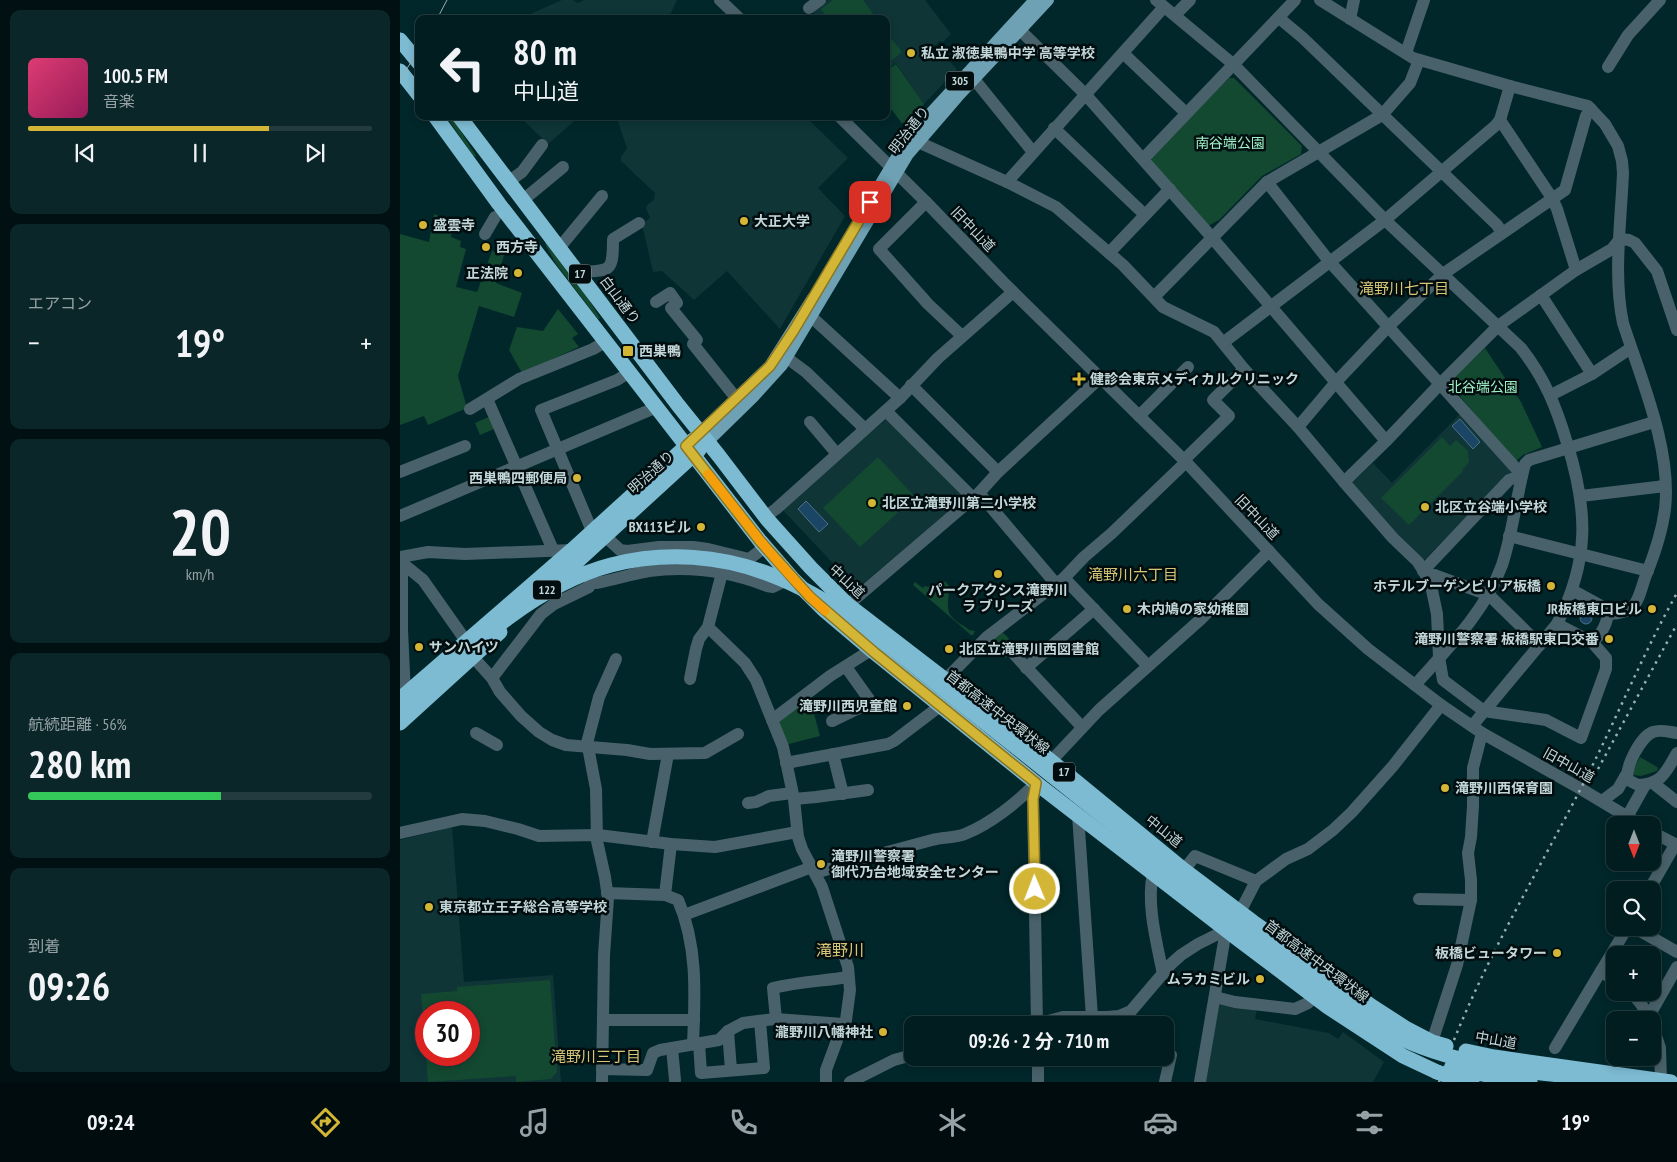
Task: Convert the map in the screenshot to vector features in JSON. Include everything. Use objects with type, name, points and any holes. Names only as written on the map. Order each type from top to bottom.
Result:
[{"type":"highway","points":[[400,40],[415,58]]},
{"type":"highway","points":[[400,71],[415,90]]},
{"type":"highway","name":"17","points":[[438,120],[498,204],[552,271],[689,451],[765,547],[823,610],[1036,783],[1316,997],[1403,1056],[1437,1072],[1472,1082]]},
{"type":"highway","points":[[461,120],[479,156],[492,176],[488,188]]},
{"type":"highway","name":"白山通り","points":[[462,120],[703,438],[719,456]]},
{"type":"highway","points":[[523,200],[523,218],[541,242],[552,271]]},
{"type":"highway","name":"明治通り","points":[[403,697],[566,555],[599,533],[703,438]]},
{"type":"highway","name":"中山道","points":[[719,456],[765,517],[810,568],[848,605],[1051,761],[1184,870],[1373,1007],[1407,1029],[1439,1044],[1466,1051],[1664,1082]]},
{"type":"highway","name":"明治通り","points":[[400,722],[473,656],[566,555]]},
{"type":"highway","name":"首都高速中央環状線","points":[[400,713],[460,657],[491,632],[541,596],[583,574],[627,561],[675,556],[718,559],[750,567],[804,590],[849,617],[1230,916],[1345,1004],[1392,1034],[1435,1051],[1493,1066],[1624,1082]]},
{"type":"highway","name":"首都高速中央環状線","points":[[400,713],[492,633],[549,594],[584,576],[628,564],[675,559],[717,561],[749,569],[803,592],[854,623],[1052,777],[1341,1007],[1376,1029],[1417,1048],[1467,1063],[1491,1068],[1612,1082]]},
{"type":"highway","points":[[1269,933],[1299,962],[1344,1000],[1395,1038],[1435,1059],[1477,1073],[1530,1082]]},
{"type":"main road","name":"明治通り","points":[[703,438],[753,397],[782,365],[809,314],[893,170],[909,137],[1035,0]]},
{"type":"main road","name":"明治通り","points":[[893,170],[1048,0]]},
{"type":"main road","name":"明治通り","points":[[703,438],[770,366],[809,314]]},
{"type":"street","points":[[720,0],[736,15]]},
{"type":"street","points":[[809,8],[820,0]]},
{"type":"street","points":[[1175,15],[1190,0]]},
{"type":"street","points":[[1143,159],[1279,18],[1294,0]]},
{"type":"street","points":[[1320,0],[1419,60],[1588,106],[1608,128],[1618,146],[1622,161],[1619,306],[1661,449],[1665,486],[1665,509],[1657,548],[1634,607],[1628,611],[1608,614]]},
{"type":"street","points":[[1350,19],[1354,0]]},
{"type":"street","points":[[1406,53],[1424,0]]},
{"type":"street","points":[[1608,68],[1628,35],[1660,0]]},
{"type":"street","points":[[1007,182],[1123,53],[1160,3],[1233,64],[1385,220],[1521,348],[1534,365],[1551,395],[1569,448],[1581,496],[1583,520],[1581,554],[1572,590],[1557,624],[1484,712],[1477,730],[1473,768],[1473,806],[1468,852],[1472,900],[1439,1044]]},
{"type":"street","points":[[1279,18],[1303,38],[1497,226],[1502,233]]},
{"type":"street","points":[[1020,30],[1085,94],[1170,189],[1386,441]]},
{"type":"street","points":[[1123,53],[1186,113]]},
{"type":"street","points":[[1154,297],[1267,182],[1382,115],[1410,83],[1419,60]]},
{"type":"street","points":[[974,79],[1033,152]]},
{"type":"street","points":[[1224,342],[1385,220],[1500,120],[1510,86]]},
{"type":"street","points":[[1298,427],[1336,382],[1389,326],[1443,274],[1565,190],[1586,116],[1591,109]]},
{"type":"street","name":"旧中山道","points":[[843,120],[1013,292],[1185,461],[1318,604],[1368,649],[1477,730],[1625,816]]},
{"type":"street","points":[[1500,120],[1552,198],[1557,208],[1576,270]]},
{"type":"street","points":[[1054,128],[1145,215]]},
{"type":"street","points":[[918,142],[1007,182],[1056,207],[1124,265],[1163,307],[1214,332],[1244,369],[1298,427],[1393,538],[1418,562],[1432,590],[1437,614],[1439,657],[1443,680],[1484,712],[1546,720],[1581,738],[1607,665],[1605,655],[1592,642],[1557,624]]},
{"type":"street","points":[[509,181],[522,172],[542,145]]},
{"type":"street","points":[[523,200],[563,167]]},
{"type":"street","points":[[1267,182],[1329,262],[1522,475]]},
{"type":"street","points":[[1109,253],[1170,189]]},
{"type":"street","points":[[560,247],[602,196]]},
{"type":"street","points":[[926,202],[879,249],[928,304],[962,336]]},
{"type":"street","points":[[485,234],[495,217]]},
{"type":"street","points":[[578,272],[606,270],[610,266],[613,255],[613,239],[639,223]]},
{"type":"street","points":[[1344,482],[1498,326],[1576,270],[1612,249],[1620,240],[1629,240],[1635,243],[1657,271],[1677,330]]},
{"type":"street","points":[[765,517],[776,510],[900,398],[962,336],[1013,292]]},
{"type":"street","points":[[656,302],[670,293],[677,303],[671,308],[697,340],[693,344],[732,393]]},
{"type":"street","points":[[1542,295],[1592,374]]},
{"type":"street","points":[[809,314],[900,398]]},
{"type":"street","points":[[470,409],[518,379],[593,349],[605,342]]},
{"type":"street","points":[[1551,395],[1592,374],[1631,348]]},
{"type":"street","points":[[787,358],[806,372],[865,429]]},
{"type":"street","points":[[1139,416],[1188,367]]},
{"type":"street","points":[[945,680],[987,637],[1060,581],[1084,556],[1112,533],[1229,416],[1213,400],[1244,369]]},
{"type":"street","points":[[630,372],[617,380],[541,410],[599,533],[620,550],[693,547],[749,559],[765,547]]},
{"type":"street","points":[[848,605],[976,495],[998,472],[1101,377]]},
{"type":"street","points":[[911,385],[998,472]]},
{"type":"street","points":[[487,399],[517,466],[566,555],[596,583],[650,571],[686,569],[722,573],[773,587],[792,578]]},
{"type":"street","points":[[400,516],[657,407]]},
{"type":"street","points":[[886,410],[976,495],[1060,581],[1094,609],[1148,666]]},
{"type":"street","points":[[810,422],[837,454]]},
{"type":"street","points":[[1415,685],[1466,628],[1489,595],[1502,564],[1525,464],[1529,460],[1654,422]]},
{"type":"street","points":[[400,472],[465,446]]},
{"type":"street","points":[[1424,573],[1509,480],[1522,475]]},
{"type":"street","points":[[1581,496],[1665,486]]},
{"type":"street","points":[[1509,536],[1648,571]]},
{"type":"street","points":[[643,550],[650,571]]},
{"type":"street","points":[[1051,761],[1082,727],[1207,614],[1270,551]]},
{"type":"street","points":[[401,557],[428,552],[566,555]]},
{"type":"street","points":[[690,678],[699,639],[708,627],[727,553]]},
{"type":"street","points":[[401,557],[423,580],[466,641]]},
{"type":"street","points":[[401,557],[403,697]]},
{"type":"street","points":[[1424,573],[1489,595],[1540,645]]},
{"type":"street","points":[[492,678],[540,614],[554,604],[589,588],[592,580]]},
{"type":"street","points":[[1572,590],[1605,608],[1608,614],[1596,639],[1592,642]]},
{"type":"street","points":[[1026,668],[1094,609]]},
{"type":"street","points":[[708,627],[745,663],[756,680],[783,747],[793,796],[797,832],[802,849],[822,887],[848,967],[850,990],[846,1020],[842,1024],[826,1070],[826,1082]]},
{"type":"street","points":[[772,720],[830,676],[871,650]]},
{"type":"street","points":[[1013,653],[1082,727]]},
{"type":"street","points":[[473,656],[521,716],[539,732],[552,740],[566,745],[627,750],[650,754],[705,753],[738,734]]},
{"type":"street","points":[[602,1082],[604,955],[608,908],[598,835],[596,789],[587,747],[600,697],[616,659]]},
{"type":"street","points":[[832,721],[871,702],[846,667]]},
{"type":"street","points":[[1119,1016],[1131,1011],[1181,955],[1226,930],[1240,912],[1256,881],[1286,859],[1308,849],[1333,830],[1352,812],[1393,766],[1441,705]]},
{"type":"street","points":[[786,763],[879,746],[894,741],[940,706]]},
{"type":"street","points":[[1602,801],[1618,788],[1626,775],[1628,766],[1646,736],[1660,730],[1677,733]]},
{"type":"street","points":[[476,733],[497,744]]},
{"type":"street","points":[[1628,816],[1649,784],[1665,774],[1677,753]]},
{"type":"street","points":[[652,842],[668,754]]},
{"type":"street","points":[[833,754],[843,794]]},
{"type":"street","points":[[1626,775],[1631,783],[1638,785],[1649,784],[1677,802]]},
{"type":"street","points":[[684,916],[813,870],[933,840],[963,835],[999,815],[1036,783]]},
{"type":"street","points":[[1035,1016],[1033,799],[1036,783]]},
{"type":"street","points":[[748,803],[756,802],[769,796],[843,794],[868,790]]},
{"type":"street","points":[[1078,815],[1092,1016]]},
{"type":"street","points":[[400,833],[462,819],[472,819],[518,829],[539,836],[598,835],[671,844],[715,847],[797,832]]},
{"type":"street","points":[[1654,881],[1672,850],[1677,846],[1661,837]]},
{"type":"street","points":[[665,895],[671,844]]},
{"type":"street","points":[[1184,870],[1195,856],[1256,881]]},
{"type":"street","points":[[1153,874],[1150,887],[1164,974]]},
{"type":"street","points":[[607,893],[665,895],[678,900],[684,916],[693,958],[694,1020],[701,1073],[764,1068],[760,1020]]},
{"type":"street","points":[[1419,899],[1472,900]]},
{"type":"street","points":[[1200,1082],[1226,930]]},
{"type":"street","points":[[1555,1048],[1622,936]]},
{"type":"street","points":[[1649,936],[1677,952]]},
{"type":"street","points":[[1655,1011],[1677,967]]},
{"type":"street","points":[[1601,971],[1606,975]]},
{"type":"street","points":[[776,1019],[773,988],[794,983],[809,983],[848,977]]},
{"type":"street","points":[[1215,997],[1235,1002],[1295,1009],[1316,997]]},
{"type":"street","points":[[602,1069],[647,1070],[653,1053],[660,1050],[719,1040],[728,1031],[743,1023],[776,1019],[842,1024]]},
{"type":"street","points":[[603,1020],[694,1020]]},
{"type":"street","points":[[728,1031],[731,1070]]},
{"type":"street","points":[[672,1048],[675,1080]]},
{"type":"street","points":[[1661,1056],[1664,1082]]},
{"type":"street","points":[[850,1082],[894,1060],[904,1057]]},
{"type":"street","points":[[1038,1066],[1038,1082]]},
{"type":"street","points":[[1165,1082],[1169,1066]]},
{"type":"shaded area","points":[[562,0],[573,0],[578,3],[584,0],[677,0],[670,15],[528,15]]},
{"type":"shaded area","name":"私立 淑徳巣鴨中学 高等学校","points":[[828,0],[925,0],[951,34],[943,42],[940,41],[932,48],[942,61],[946,58],[957,69],[924,104],[896,63],[890,67],[890,15],[815,15],[812,11]]},
{"type":"shaded area","points":[[523,120],[575,120],[548,144]]},
{"type":"shaded area","name":"大正大学","points":[[617,120],[809,120],[848,158],[818,188],[845,216],[780,329],[727,271],[694,300],[662,271],[653,272],[642,224],[650,218],[646,208],[654,200],[655,193],[621,161],[621,157],[627,148]]},
{"type":"shaded area","name":"北区立谷端小学校","points":[[1461,413],[1512,472],[1423,561],[1352,483],[1373,463],[1392,483]]},
{"type":"shaded area","name":"北区立滝野川第二小学校","points":[[888,418],[964,494],[964,498],[857,589],[781,508]]},
{"type":"shaded area","name":"東京都立王子総合高等学校","points":[[452,827],[464,982],[553,975],[561,1082],[400,1082],[400,840]]},
{"type":"shaded area","points":[[1219,1004],[1257,1007],[1255,1019],[1329,1033],[1338,1039],[1343,1032],[1384,1062],[1373,1082],[1206,1082]]},
{"type":"green space","points":[[833,0],[863,0],[874,15],[825,15],[821,9]]},
{"type":"green space","points":[[890,37],[902,52],[890,62]]},
{"type":"green space","points":[[896,64],[924,104],[904,126],[890,107],[890,68]]},
{"type":"green space","name":"南谷端公園","points":[[1229,78],[1234,78],[1302,146],[1301,154],[1262,176],[1219,220],[1208,226],[1152,164],[1151,157]]},
{"type":"green space","points":[[449,120],[454,120],[476,156],[474,157]]},
{"type":"green space","points":[[434,214],[453,221],[451,237],[461,241],[460,247],[466,249],[456,287],[477,292],[492,251],[504,255],[496,283],[522,293],[514,317],[479,306],[458,376],[467,408],[428,425],[424,416],[400,425],[400,234],[429,242]]},
{"type":"green space","points":[[547,242],[576,279],[600,318],[598,319],[556,264],[545,244]]},
{"type":"green space","points":[[558,309],[578,334],[572,338],[579,347],[522,373],[509,350],[517,327],[543,331]]},
{"type":"green space","name":"北谷端公園","points":[[1485,348],[1521,402],[1542,447],[1523,455],[1515,462],[1449,383]]},
{"type":"green space","points":[[491,416],[496,428],[480,435],[475,423]]},
{"type":"green space","points":[[1442,437],[1450,446],[1456,440],[1468,451],[1469,462],[1463,471],[1409,525],[1381,498]]},
{"type":"green space","points":[[878,457],[915,497],[860,547],[823,508]]},
{"type":"green space","points":[[915,582],[923,588],[930,585],[932,588],[940,582],[946,582],[949,586],[948,607],[950,615],[969,630],[975,631],[973,635],[971,635],[913,585]]},
{"type":"green space","points":[[1000,630],[1017,646],[1005,658],[987,640]]},
{"type":"green space","points":[[809,695],[820,736],[785,745],[777,719]]},
{"type":"green space","points":[[1640,757],[1657,767],[1657,771],[1641,776],[1634,775],[1633,771]]},
{"type":"green space","points":[[550,980],[557,1072],[551,1079],[516,1082],[516,1076],[428,1082],[427,1066],[480,1066],[480,1001],[422,1001],[421,994],[457,991],[457,987]]},
{"type":"water","points":[[1460,419],[1480,442],[1473,449],[1452,426]]},
{"type":"water","points":[[806,501],[828,524],[819,532],[798,509]]},
{"type":"water","points":[[1584,612],[1588,612],[1592,618],[1588,624],[1584,624],[1580,620],[1580,616]]},
{"type":"tram line","points":[[439,15],[447,0]]},
{"type":"tram line","points":[[400,80],[415,56]]},
{"type":"railway","points":[[1454,1040],[1482,976],[1580,790],[1651,642],[1677,593]]},
{"type":"railway","points":[[1598,769],[1677,624]]},
{"type":"railway","points":[[1439,1082],[1449,1055]]},
{"type":"slow traffic","points":[[708,474],[760,541],[792,578],[825,611]]},
{"type":"place","name":"私立 淑徳巣鴨中学 高等学校","points":[[911,53]]},
{"type":"place","name":"大正大学","points":[[744,221]]},
{"type":"place","name":"盛雲寺","points":[[423,225]]},
{"type":"place","name":"西方寺","points":[[486,247]]},
{"type":"place","name":"正法院","points":[[518,273]]},
{"type":"place","name":"西巣鴨","points":[[628,351]]},
{"type":"place","name":"健診会東京メディカルクリニック","points":[[1079,379]]},
{"type":"place","name":"西巣鴨四郵便局","points":[[577,478]]},
{"type":"place","name":"北区立滝野川第二小学校","points":[[872,503]]},
{"type":"place","name":"北区立谷端小学校","points":[[1425,507]]},
{"type":"place","name":"BX113ビル","points":[[701,527]]},
{"type":"place","name":"パークアクシス滝野川 ラ ブリーズ","points":[[998,574]]},
{"type":"place","name":"ホテルブーゲンビリア板橋","points":[[1551,586]]},
{"type":"place","name":"木内鳩の家幼稚園","points":[[1127,609]]},
{"type":"place","name":"JR板橋東口ビル","points":[[1652,609]]},
{"type":"place","name":"滝野川警察署 板橋駅東口交番","points":[[1609,639]]},
{"type":"place","name":"サンハイツ","points":[[419,647]]},
{"type":"place","name":"北区立滝野川西図書館","points":[[949,649]]},
{"type":"place","name":"滝野川西児童館","points":[[907,706]]},
{"type":"place","name":"滝野川西保育園","points":[[1445,788]]},
{"type":"place","name":"滝野川警察署 御代乃台地域安全センター","points":[[821,864]]},
{"type":"place","name":"東京都立王子総合高等学校","points":[[429,907]]},
{"type":"place","name":"板橋ビュータワー","points":[[1557,953]]},
{"type":"place","name":"ムラカミビル","points":[[1260,979]]},
{"type":"place","name":"瀧野川八幡神社","points":[[883,1032]]},
{"type":"district","name":"滝野川七丁目","points":[[1404,289]]},
{"type":"district","name":"滝野川六丁目","points":[[1133,575]]},
{"type":"district","name":"滝野川","points":[[840,950]]},
{"type":"district","name":"滝野川三丁目","points":[[596,1057]]},
{"type":"route","points":[[870,202],[794,330],[770,366],[686,446],[760,541],[823,610],[1036,783],[1033,799],[1035,889]]}]
